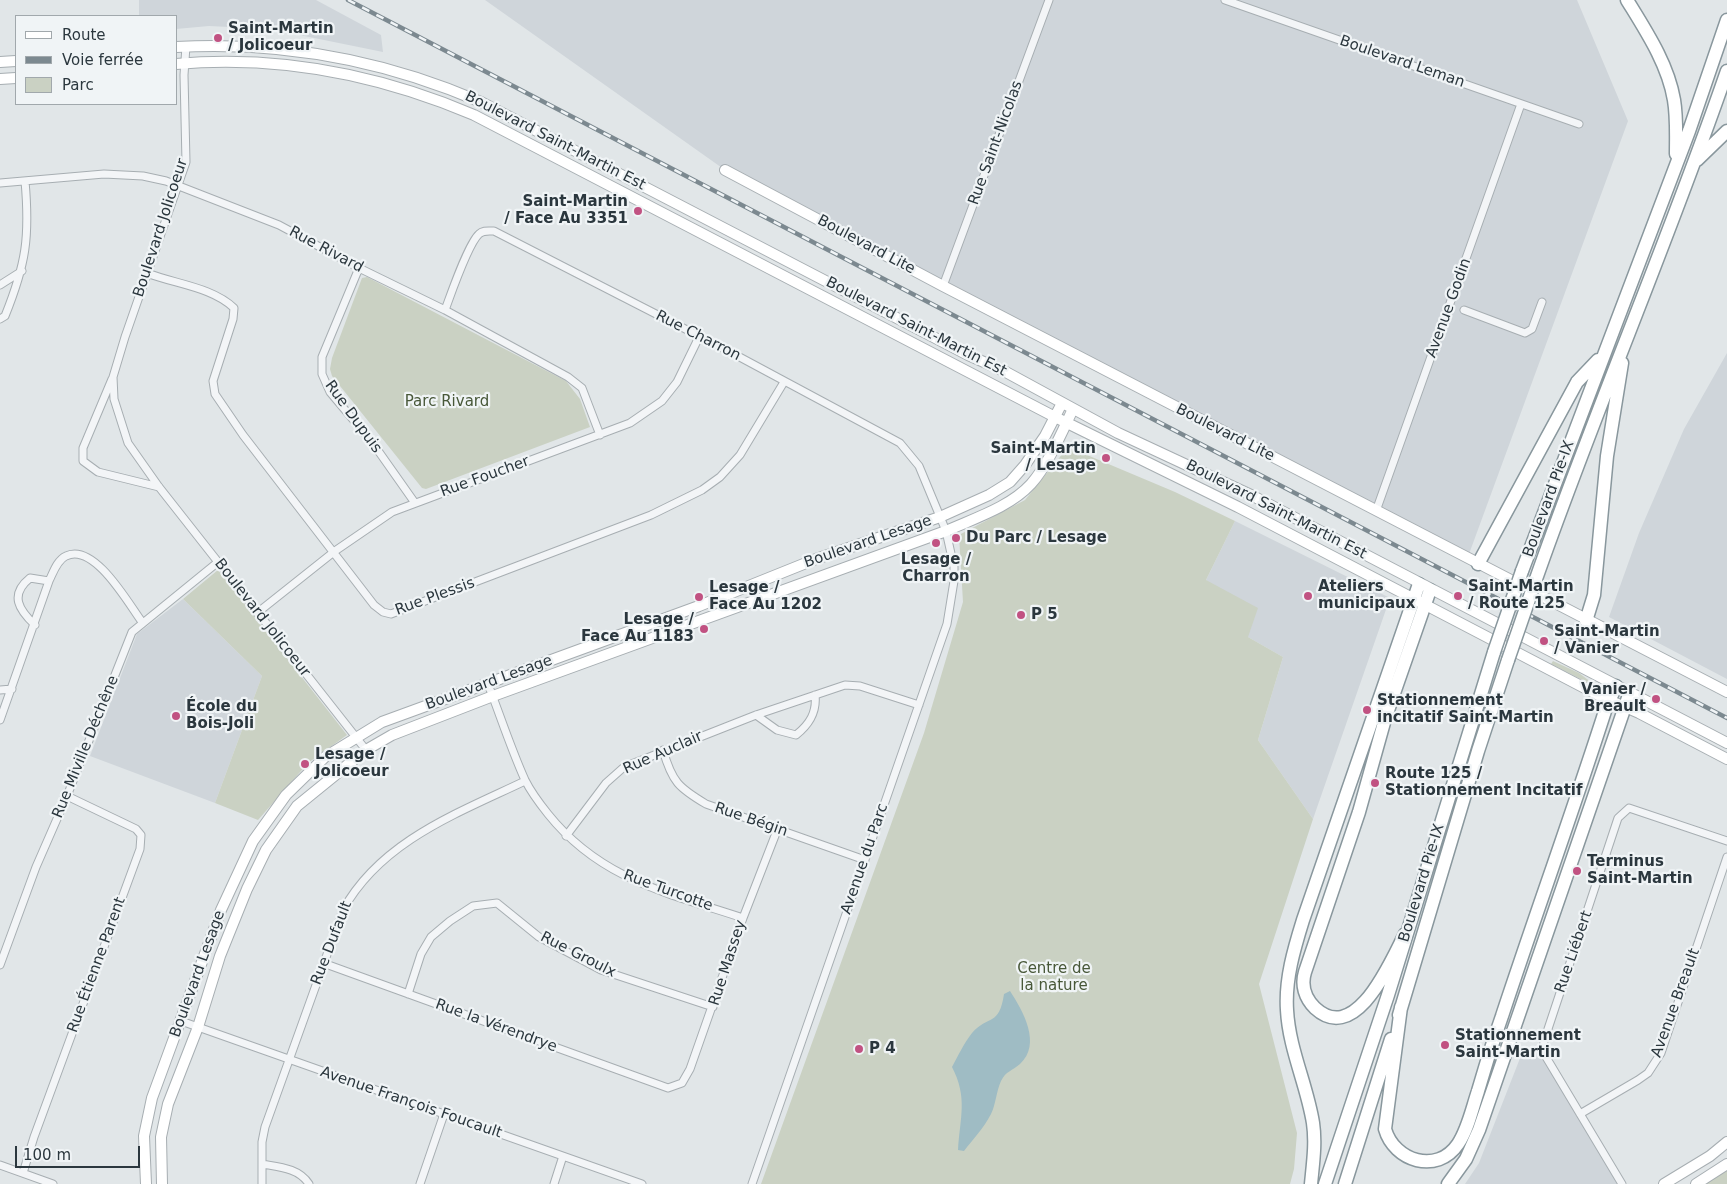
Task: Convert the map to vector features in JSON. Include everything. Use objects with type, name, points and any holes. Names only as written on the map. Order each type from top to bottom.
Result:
[{"type":"highway","points":[[1627,0],[1658,53],[1671,85],[1676,111],[1676,161]]},
{"type":"highway","name":"Boulevard Pie-IX","points":[[1325,1184],[1388,995],[1494,652],[1522,571],[1676,161],[1689,131],[1727,20]]},
{"type":"highway","name":"Boulevard Pie-IX","points":[[1345,1184],[1401,1007],[1478,751],[1508,660],[1536,579],[1625,340],[1695,162],[1727,71]]},
{"type":"highway","points":[[1695,162],[1727,131]]},
{"type":"highway","points":[[1586,621],[1594,595],[1607,456],[1625,340]]},
{"type":"highway","points":[[1478,564],[1577,382],[1603,355]]},
{"type":"highway","points":[[1311,1184],[1314,1150],[1313,1124],[1289,1028],[1286,999],[1289,970],[1303,920],[1419,584]]},
{"type":"highway","points":[[1406,934],[1372,994],[1358,1010],[1348,1014],[1333,1016],[1320,1012],[1309,1002],[1304,988],[1305,972],[1359,812],[1385,719],[1430,590]]},
{"type":"highway","points":[[1401,1007],[1385,1129],[1393,1146],[1405,1156],[1418,1161],[1432,1162],[1442,1158],[1454,1149],[1467,1126],[1514,980],[1609,700],[1616,686]]},
{"type":"highway","points":[[1448,1184],[1466,1158],[1479,1130],[1630,692]]},
{"type":"street","name":"Rue Saint-Nicolas","points":[[943,286],[1049,0]]},
{"type":"street","name":"Boulevard Leman","points":[[1225,0],[1240,3],[1579,124]]},
{"type":"street","name":"Boulevard Jolicoeur","points":[[159,487],[98,472],[83,461],[83,448],[113,377],[187,155],[180,63],[181,46]]},
{"type":"street","name":"Boulevard Saint-Martin Est","points":[[181,46],[251,46],[320,53],[363,61],[474,99],[1118,433],[1250,495],[1727,743]]},
{"type":"street","points":[[0,62],[15,60]]},
{"type":"street","name":"Boulevard Saint-Martin Est","points":[[180,63],[253,63],[326,71],[378,82],[450,105],[518,136],[1066,423],[1222,498],[1609,700],[1727,759]]},
{"type":"street","points":[[0,79],[15,78]]},
{"type":"street","name":"Avenue Godin","points":[[1376,511],[1521,104]]},
{"type":"street","name":"Boulevard Lite","points":[[725,170],[943,286],[1586,621],[1727,692]]},
{"type":"street","name":"Rue Rivard","points":[[0,183],[115,174],[149,177],[178,185],[279,225],[359,268],[445,310],[568,377],[582,388],[600,435]]},
{"type":"street","points":[[0,319],[5,316],[22,270],[29,220],[25,181]]},
{"type":"street","name":"Rue Charron","points":[[445,310],[459,273],[477,235],[484,231],[494,230],[734,354],[900,443],[919,466],[946,531]]},
{"type":"street","name":"Rue Dupuis","points":[[359,268],[322,357],[322,374],[330,392],[372,442],[415,503]]},
{"type":"street","points":[[0,286],[22,270]]},
{"type":"street","name":"Rue Plessis","points":[[147,273],[226,300],[234,308],[233,319],[213,381],[215,394],[246,439],[335,551],[374,605],[383,612],[391,614],[651,515],[702,490],[720,477],[740,455],[784,382]]},
{"type":"street","points":[[1464,310],[1525,333],[1532,329],[1542,302]]},
{"type":"street","name":"Rue Foucher","points":[[257,613],[335,551],[392,512],[630,423],[662,401],[677,382],[699,337]]},
{"type":"street","name":"Boulevard Jolicoeur","points":[[113,377],[114,399],[128,443],[159,487],[366,750]]},
{"type":"street","name":"Boulevard Lesage","points":[[146,1184],[144,1136],[152,1098],[221,910],[253,841],[286,795],[326,757],[382,722],[699,606],[816,559],[940,517],[989,495],[1010,482],[1030,458],[1062,403]]},
{"type":"street","name":"Boulevard Lesage","points":[[162,1184],[161,1137],[168,1104],[198,1027],[220,956],[246,889],[266,850],[297,806],[366,750],[392,735],[493,696],[946,531],[993,510],[1020,494],[1032,483],[1073,409]]},
{"type":"street","name":"Avenue du Parc","points":[[752,1184],[947,624],[954,589],[954,567],[946,531]]},
{"type":"street","points":[[0,720],[49,581],[59,562],[67,555],[82,553],[92,558],[105,572],[142,622]]},
{"type":"street","name":"Rue Miville Déchêne","points":[[0,965],[36,867],[67,796],[132,632],[218,562]]},
{"type":"street","points":[[35,625],[18,604],[18,593],[21,585],[30,578],[49,581]]},
{"type":"street","name":"Rue Turcotte","points":[[488,684],[525,781],[540,804],[566,836],[608,868],[636,882],[743,918]]},
{"type":"street","name":"Rue Auclair","points":[[566,836],[606,783],[624,767],[756,714],[845,685],[860,686],[919,705]]},
{"type":"street","points":[[0,690],[12,689]]},
{"type":"street","points":[[756,714],[777,730],[796,735],[808,726],[816,706],[815,695]]},
{"type":"street","name":"Rue Bégin","points":[[663,750],[669,770],[682,790],[706,804],[865,860]]},
{"type":"street","name":"Rue Dufault","points":[[262,1184],[265,1128],[323,963],[343,910],[354,890],[378,863],[423,830],[525,781]]},
{"type":"street","name":"Rue Étienne Parent","points":[[23,1173],[34,1137],[140,848],[140,835],[136,830],[67,796]]},
{"type":"street","name":"Rue Liébert","points":[[1622,1184],[1543,1052],[1544,1041],[1618,818],[1629,808],[1727,841]]},
{"type":"street","name":"Rue Massey","points":[[668,1088],[682,1083],[690,1069],[743,918],[778,828]]},
{"type":"street","name":"Avenue Breault","points":[[1580,1114],[1648,1073],[1661,1053],[1727,857]]},
{"type":"street","name":"Rue Groulx","points":[[408,994],[420,954],[431,937],[450,921],[473,906],[497,903],[539,937],[601,970],[713,1007]]},
{"type":"street","name":"Rue la Vérendrye","points":[[323,963],[668,1088]]},
{"type":"street","name":"Avenue François Foucault","points":[[181,1022],[642,1184]]},
{"type":"street","points":[[420,1184],[444,1114]]},
{"type":"street","points":[[1664,1184],[1710,1156],[1727,1142]]},
{"type":"street","points":[[554,1184],[564,1156]]},
{"type":"street","points":[[262,1164],[295,1171],[306,1178],[309,1184]]},
{"type":"street","points":[[1696,1184],[1727,1164]]},
{"type":"street","points":[[0,1165],[53,1184]]},
{"type":"shaded area","points":[[139,0],[316,0],[381,35],[383,52],[270,29],[209,26],[178,29],[178,15],[139,15]]},
{"type":"shaded area","points":[[485,0],[1577,0],[1628,121],[1469,554],[725,170]]},
{"type":"shaded area","points":[[1727,353],[1727,679],[1609,617],[1639,533],[1684,429]]},
{"type":"shaded area","points":[[1235,521],[1390,598],[1313,819],[1258,740],[1283,657],[1248,637],[1206,580]]},
{"type":"shaded area","name":"École du Bois-Joli","points":[[183,599],[262,676],[215,803],[90,756],[137,634]]},
{"type":"shaded area","points":[[1524,1048],[1543,1052],[1622,1184],[1465,1184],[1479,1163]]},
{"type":"green space","name":"Parc Rivard","points":[[367,277],[566,381],[580,399],[590,427],[426,489],[422,488],[332,376],[330,369],[332,358],[362,278]]},
{"type":"green space","name":"Centre de la nature","points":[[1068,447],[1175,492],[1235,521],[1206,580],[1258,608],[1248,637],[1283,657],[1258,740],[1313,819],[1259,984],[1297,1133],[1294,1169],[1290,1184],[761,1184],[924,733],[963,602],[959,535],[1025,500]]},
{"type":"green space","points":[[218,570],[347,735],[308,763],[258,820],[215,803],[262,676],[183,599]]},
{"type":"green space","points":[[1553,661],[1579,673],[1600,689],[1551,664]]},
{"type":"green space","points":[[1727,1167],[1727,1184],[1700,1184]]},
{"type":"water","points":[[1010,991],[1025,1018],[1030,1037],[1030,1047],[1020,1064],[1007,1073],[1001,1081],[993,1110],[985,1124],[964,1151],[958,1150],[962,1108],[960,1088],[952,1067],[972,1033],[996,1016],[1002,1004],[1004,994]]},
{"type":"railway","points":[[348,0],[1727,718]]},
{"type":"place","name":"Saint-Martin / Jolicoeur","points":[[218,38]]},
{"type":"place","name":"Saint-Martin / Face Au 3351","points":[[638,211]]},
{"type":"place","name":"Saint-Martin / Lesage","points":[[1106,458]]},
{"type":"place","name":"Du Parc / Lesage","points":[[956,538]]},
{"type":"place","name":"Lesage / Charron","points":[[936,543]]},
{"type":"place","name":"Ateliers municipaux","points":[[1308,596]]},
{"type":"place","name":"Saint-Martin / Route 125","points":[[1458,596]]},
{"type":"place","name":"Lesage / Face Au 1202","points":[[699,597]]},
{"type":"place","name":"P 5","points":[[1021,615]]},
{"type":"place","name":"Lesage / Face Au 1183","points":[[704,629]]},
{"type":"place","name":"Saint-Martin / Vanier","points":[[1544,641]]},
{"type":"place","name":"Vanier / Breault","points":[[1656,699]]},
{"type":"place","name":"Stationnement incitatif Saint-Martin","points":[[1367,710]]},
{"type":"place","name":"École du Bois-Joli","points":[[176,716]]},
{"type":"place","name":"Lesage / Jolicoeur","points":[[305,764]]},
{"type":"place","name":"Route 125 / Stationnement Incitatif","points":[[1375,783]]},
{"type":"place","name":"Terminus Saint-Martin","points":[[1577,871]]},
{"type":"place","name":"Stationnement Saint-Martin","points":[[1445,1045]]},
{"type":"place","name":"P 4","points":[[859,1049]]}]
